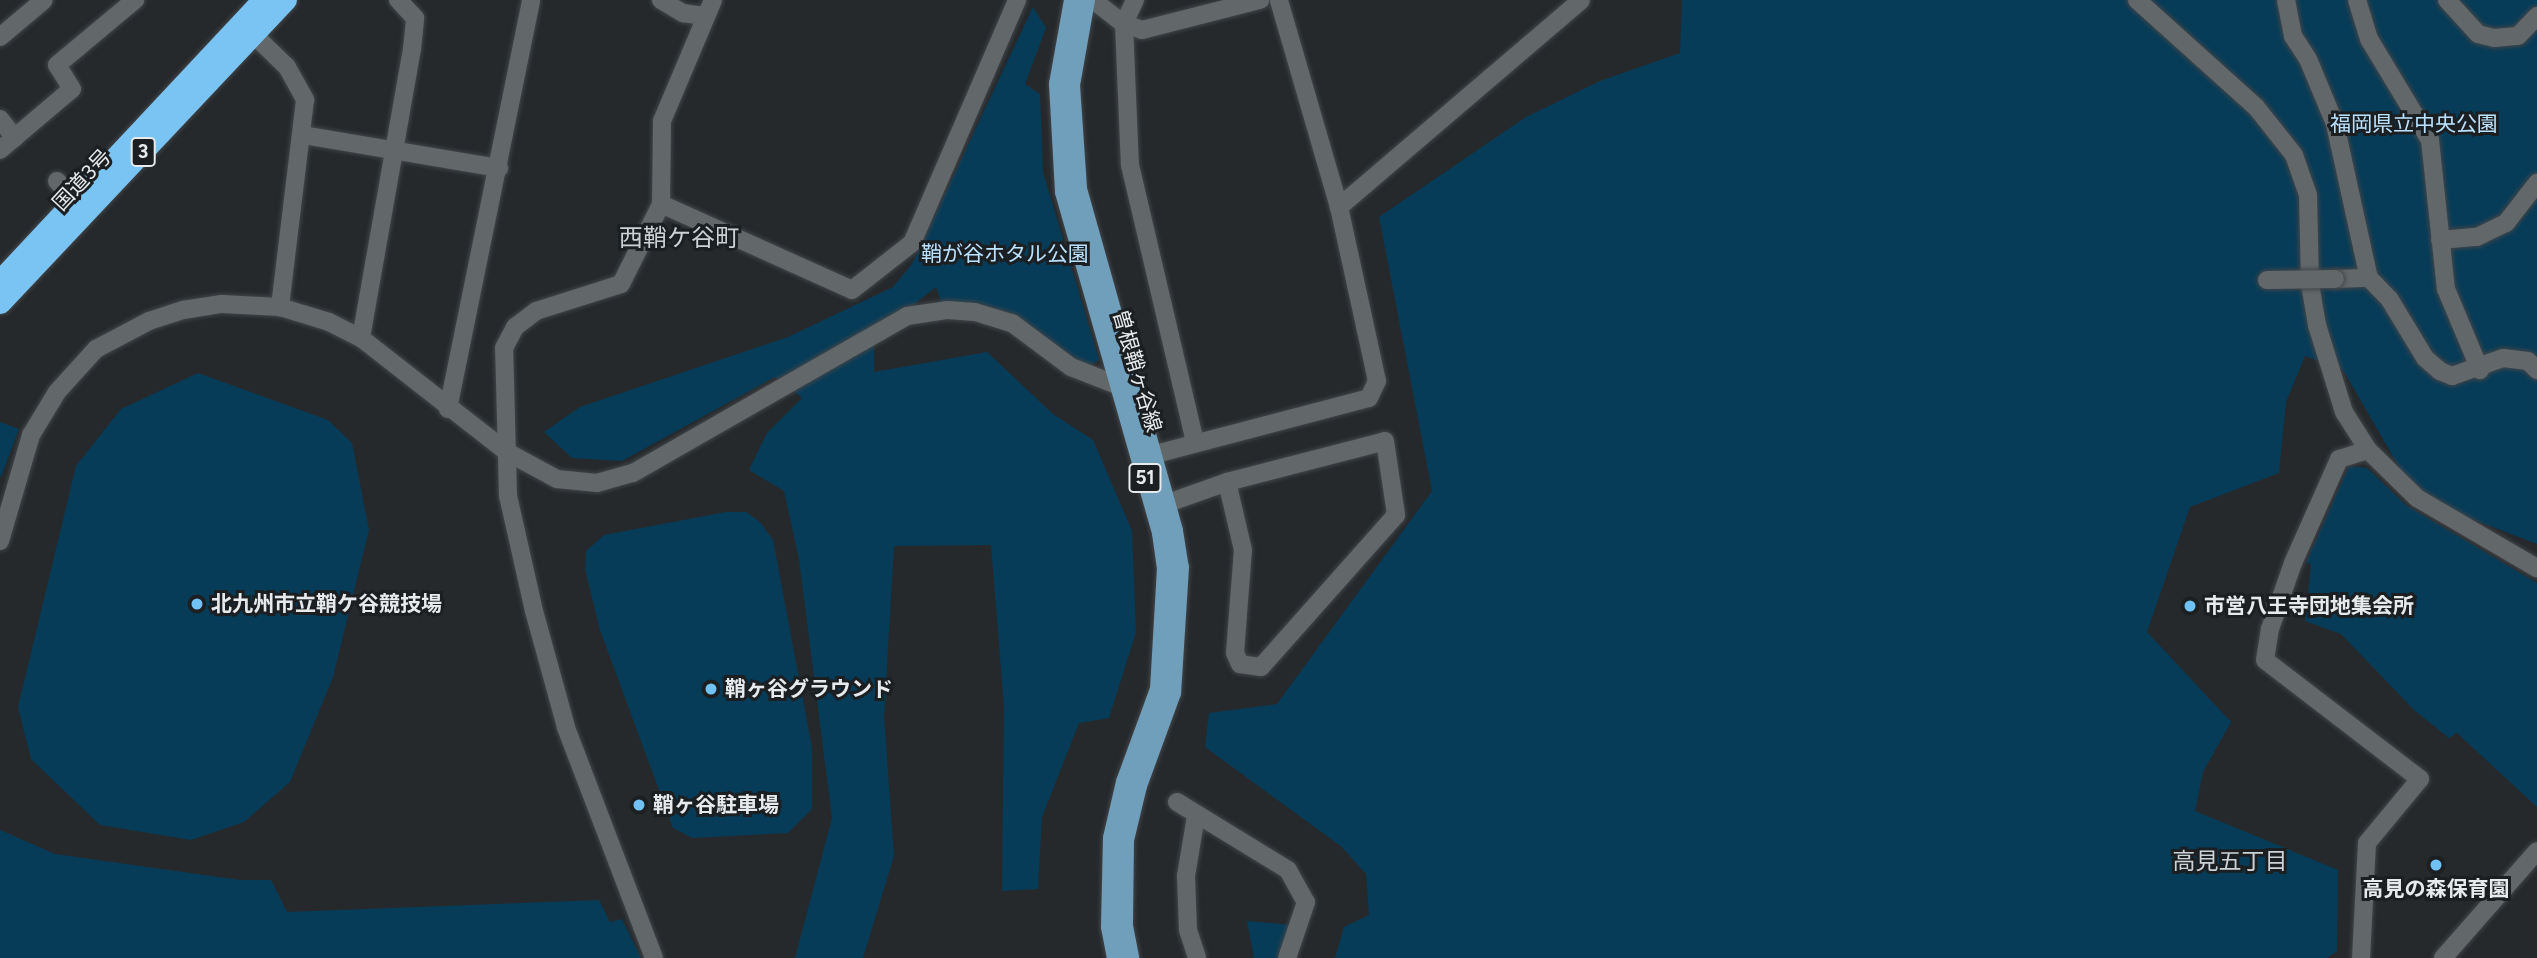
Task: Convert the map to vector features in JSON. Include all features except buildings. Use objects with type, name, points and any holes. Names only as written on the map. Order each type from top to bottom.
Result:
[{"type":"highway","name":"国道3号","points":[[0,280],[262,0]]},
{"type":"highway","name":"国道3号","points":[[0,303],[286,0]]},
{"type":"main road","name":"曽根鞘ヶ谷線","points":[[1073,0],[1058,84],[1059,151],[1072,226],[1161,533],[1167,602],[1159,690],[1125,782],[1112,838],[1110,927],[1116,958]]},
{"type":"main road","name":"曽根鞘ヶ谷線","points":[[1086,0],[1071,85],[1078,189],[1152,455],[1180,567],[1178,650],[1172,692],[1138,786],[1125,840],[1124,926],[1130,958]]},
{"type":"street","points":[[0,37],[44,0]]},
{"type":"street","points":[[0,150],[72,89],[57,65],[135,0]]},
{"type":"street","points":[[361,338],[395,153],[415,18],[398,0]]},
{"type":"street","points":[[448,409],[531,0]]},
{"type":"street","points":[[661,0],[683,13],[705,16]]},
{"type":"street","points":[[654,958],[566,727],[508,496],[504,348],[515,327],[536,311],[621,284],[661,204],[662,121],[713,0]]},
{"type":"street","points":[[661,204],[852,290],[912,243],[1017,0]]},
{"type":"street","points":[[1093,0],[1124,24],[1142,30],[1260,0]]},
{"type":"street","points":[[1135,0],[1124,24],[1129,165],[1195,442]]},
{"type":"street","points":[[1152,455],[1369,398],[1377,380],[1339,207],[1279,0]]},
{"type":"street","points":[[1339,207],[1580,0]]},
{"type":"street","points":[[2137,0],[2256,107],[2294,155],[2308,195],[2310,284],[2317,325],[2344,412],[2368,450],[2417,498],[2537,568]]},
{"type":"street","points":[[2286,0],[2293,36],[2308,58],[2335,124],[2369,278],[2390,300],[2425,358],[2440,371],[2452,376],[2480,370],[2503,358],[2528,361],[2537,370]]},
{"type":"street","points":[[2357,0],[2370,39],[2430,140],[2446,289],[2480,370]]},
{"type":"street","points":[[2447,0],[2478,34],[2494,38],[2518,36],[2537,16]]},
{"type":"street","points":[[254,35],[302,88],[303,135],[280,307]]},
{"type":"street","points":[[0,119],[15,138]]},
{"type":"street","points":[[303,135],[395,153],[499,168]]},
{"type":"street","points":[[2440,240],[2477,237],[2506,223],[2537,183]]},
{"type":"street","points":[[2267,280],[2369,278]]},
{"type":"street","points":[[0,541],[31,435],[57,392],[96,349],[149,321],[183,310],[222,304],[280,307],[361,338],[448,409],[507,452],[557,478],[597,483],[633,473],[907,316],[947,310],[975,312],[1012,323],[1071,368],[1117,385]]},
{"type":"street","points":[[1165,504],[1227,482],[1385,441],[1396,514],[1261,667],[1240,664],[1235,653],[1243,550],[1227,482]]},
{"type":"street","points":[[2361,958],[2367,843],[2420,779],[2265,660],[2270,629],[2293,563],[2339,459],[2368,450]]},
{"type":"street","points":[[1177,802],[1288,870],[1306,902],[1287,958]]},
{"type":"street","points":[[1196,816],[1186,876],[1188,930],[1197,958]]},
{"type":"street","points":[[2443,958],[2537,850]]},
{"type":"green space","name":"福岡県立中央公園","points":[[1682,0],[2537,0],[2537,544],[2417,498],[2343,370],[2305,356],[2286,402],[2279,473],[2190,507],[2147,632],[2231,722],[2203,772],[2195,811],[2338,870],[2337,951],[2327,958],[1335,958],[1344,927],[1369,915],[1366,874],[1342,847],[1205,747],[1209,713],[1277,704],[1432,491],[1379,217],[1526,117],[1600,81],[1680,53]]},
{"type":"green space","name":"鞘が谷ホタル公園","points":[[1033,7],[1046,28],[1025,84],[1040,94],[1043,172],[1099,360],[1088,367],[1018,320],[942,304],[936,287],[912,306],[874,324],[874,372],[987,352],[1053,414],[1093,440],[1132,531],[1136,632],[1109,718],[1079,723],[1042,817],[1038,889],[1002,891],[1004,707],[991,545],[894,546],[884,717],[894,856],[863,958],[795,958],[832,818],[799,559],[784,491],[749,470],[767,433],[802,398],[775,377],[622,461],[572,458],[544,432],[580,407],[788,337],[893,287],[912,264]]},
{"type":"green space","name":"北九州市立鞘ケ谷競技場","points":[[198,373],[328,420],[352,443],[369,530],[333,677],[290,782],[244,822],[191,840],[100,825],[31,759],[18,707],[76,466],[121,409]]},
{"type":"green space","points":[[0,422],[19,429],[1,477],[0,476]]},
{"type":"green space","points":[[2349,466],[2367,468],[2406,505],[2537,583],[2537,807],[2457,733],[2449,738],[2415,711],[2341,634],[2305,621],[2311,565],[2306,562]]},
{"type":"green space","name":"鞘ヶ谷グラウンド","points":[[726,512],[746,512],[760,522],[773,540],[812,748],[812,809],[788,833],[692,838],[673,828],[600,630],[585,569],[586,551],[604,535]]},
{"type":"green space","points":[[0,830],[55,854],[240,880],[271,880],[287,912],[599,900],[610,922],[622,919],[641,958],[0,958]]},
{"type":"green space","points":[[1247,921],[1291,925],[1280,958],[1254,958]]},
{"type":"place","name":"北九州市立鞘ケ谷競技場","points":[[197,604]]},
{"type":"place","name":"市営八王寺団地集会所","points":[[2190,606]]},
{"type":"place","name":"鞘ヶ谷グラウンド","points":[[711,689]]},
{"type":"place","name":"鞘ヶ谷駐車場","points":[[639,805]]},
{"type":"place","name":"高見の森保育園","points":[[2436,865]]},
{"type":"district","name":"西鞘ケ谷町","points":[[679,238]]},
{"type":"district","name":"高見五丁目","points":[[2230,861]]}]
